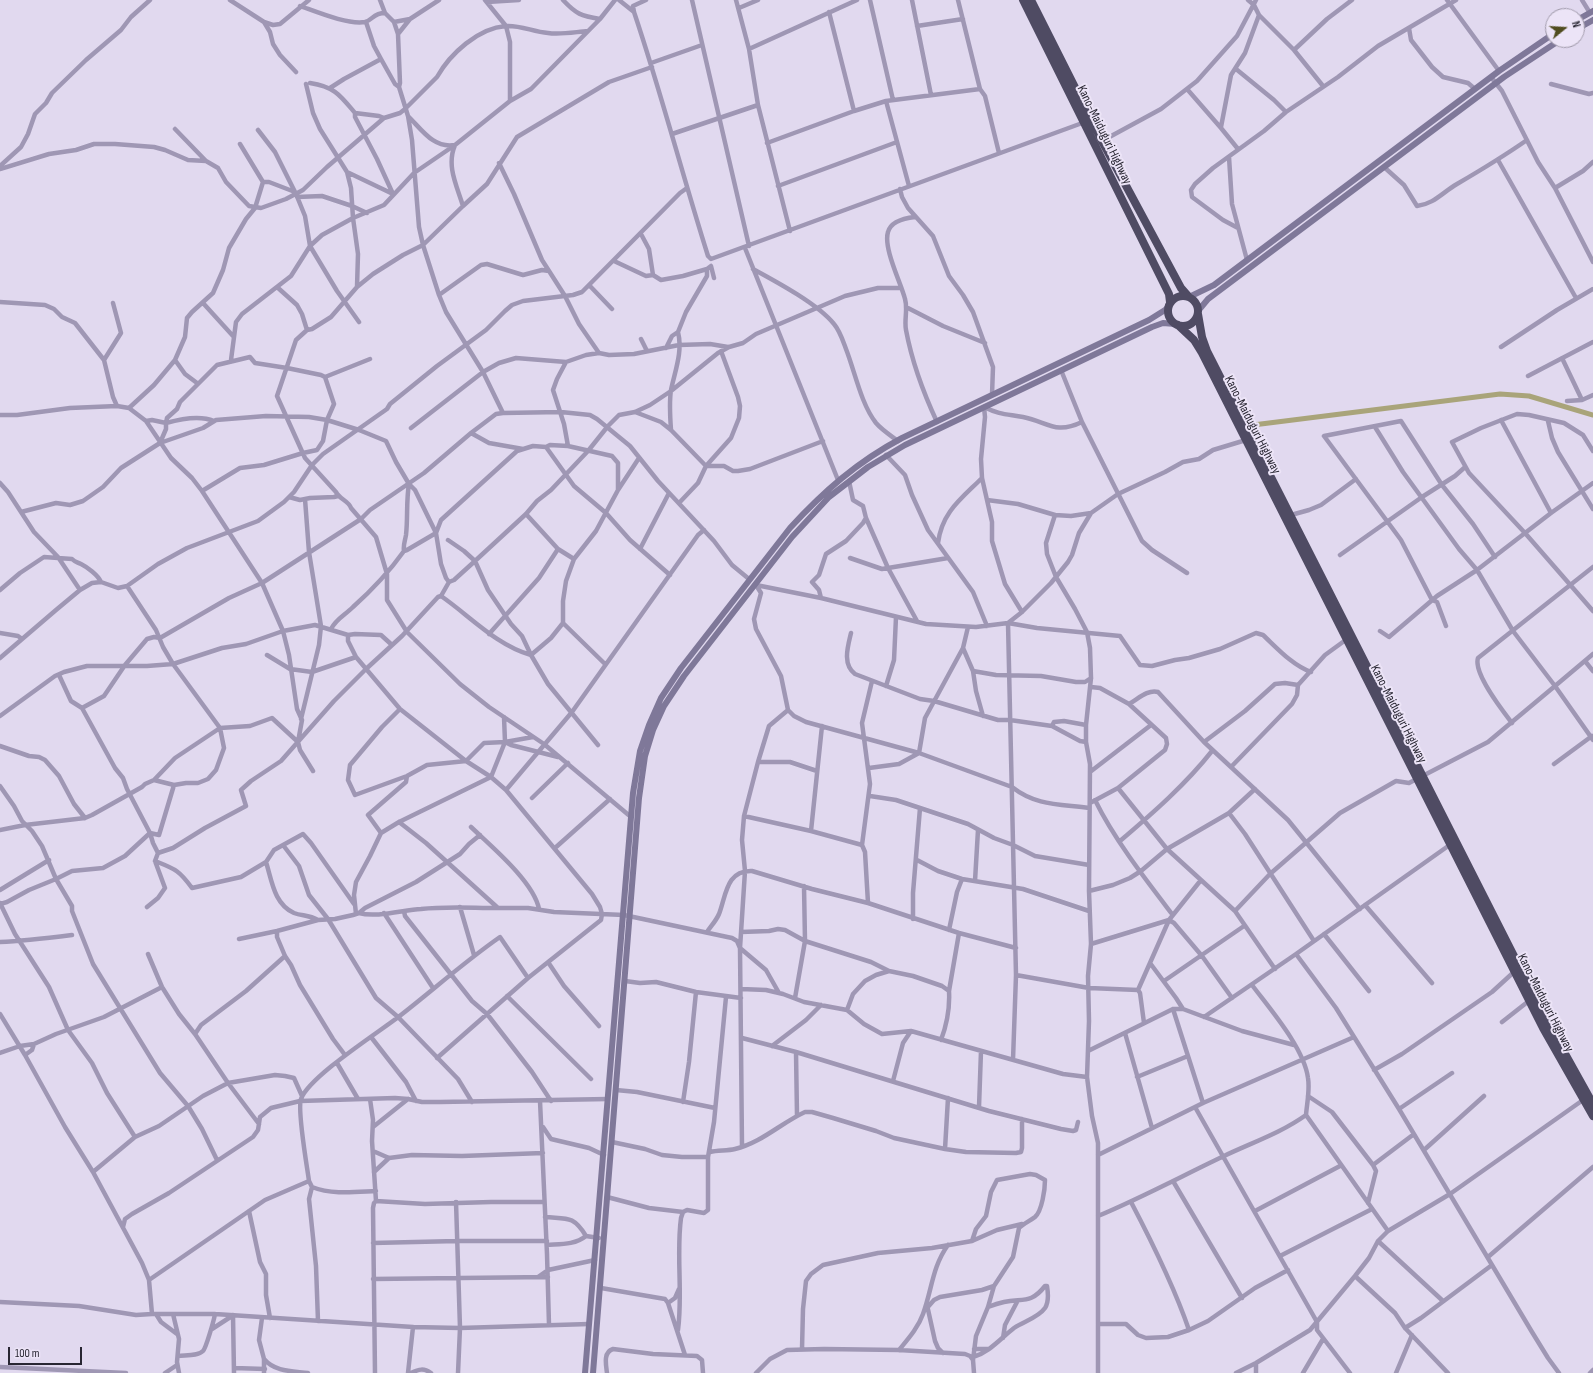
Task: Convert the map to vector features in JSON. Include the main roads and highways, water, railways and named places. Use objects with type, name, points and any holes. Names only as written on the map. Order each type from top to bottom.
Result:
[{"type":"highway","name":"Kano-Maiduguri Highway","points":[[1023,0],[1088,120],[1102,141],[1181,288],[1189,297]]},
{"type":"highway","name":"Kano-Maiduguri Highway","points":[[1031,0],[1169,294],[1170,304]]},
{"type":"highway","points":[[1180,296],[1189,297],[1196,303],[1198,312],[1193,323],[1183,326],[1176,324],[1169,318],[1170,304],[1180,296]]},
{"type":"highway","name":"Kano-Maiduguri Highway","points":[[1198,312],[1201,330],[1208,351],[1291,515],[1304,549],[1347,639],[1420,776],[1451,844],[1515,972],[1530,1000],[1588,1095],[1593,1116]]},
{"type":"highway","name":"Kano-Maiduguri Highway","points":[[1176,324],[1188,334],[1198,346],[1549,1025],[1593,1104]]},
{"type":"main road","points":[[1189,297],[1208,290],[1499,71],[1545,39]]},
{"type":"main road","points":[[1198,312],[1208,299],[1496,83],[1548,48]]},
{"type":"main road","points":[[593,1373],[625,981],[631,817],[634,786],[640,751],[648,725],[661,698],[681,668],[790,528],[814,502],[838,480],[864,460],[898,441],[1149,320],[1165,310],[1170,304]]},
{"type":"main road","points":[[585,1373],[608,1099],[639,798],[646,756],[653,730],[664,706],[684,676],[796,532],[830,497],[849,481],[886,455],[1061,370],[1162,323],[1176,324]]},
{"type":"waterway","points":[[1253,425],[1500,394],[1529,396],[1593,415]]}]
